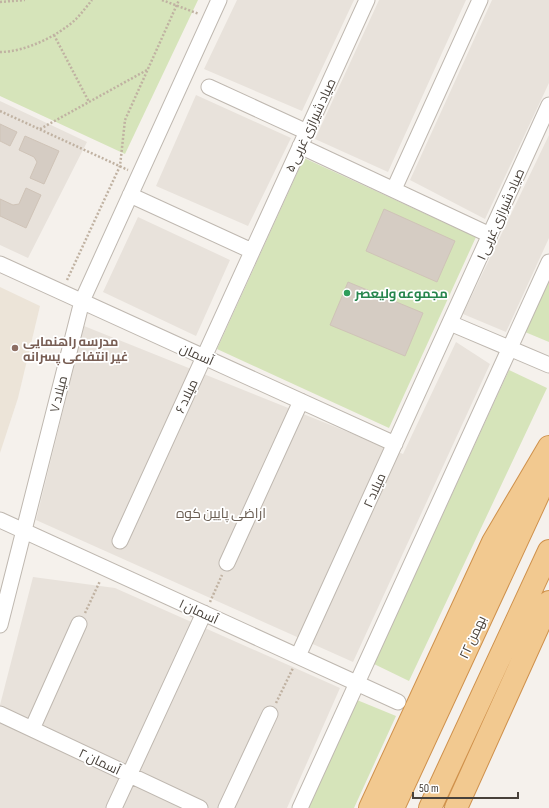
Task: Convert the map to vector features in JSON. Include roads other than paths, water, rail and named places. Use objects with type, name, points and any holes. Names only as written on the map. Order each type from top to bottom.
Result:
[{"type":"highway","points":[[370,808],[492,542],[549,447]]},
{"type":"highway","name":"۲۲ بهمن","points":[[394,808],[538,495],[549,465]]},
{"type":"highway","points":[[430,808],[549,551]]},
{"type":"highway","points":[[456,808],[549,602]]},
{"type":"street","name":"میلاد ۷","points":[[0,625],[82,302],[219,0]]},
{"type":"street","name":"صیاد شیرازی غربی ۵","points":[[252,251],[367,0]]},
{"type":"street","points":[[394,189],[480,0]]},
{"type":"street","points":[[209,87],[307,132]]},
{"type":"street","name":"صیاد شیرازی غربی ۱","points":[[450,323],[549,105]]},
{"type":"street","points":[[300,146],[490,234]]},
{"type":"street","points":[[130,195],[252,251]]},
{"type":"street","name":"میلاد ۶","points":[[120,541],[252,251]]},
{"type":"street","points":[[300,808],[549,262]]},
{"type":"street","name":"آسمان","points":[[0,264],[395,444]]},
{"type":"street","points":[[450,323],[549,365]]},
{"type":"street","name":"میلاد ۲","points":[[298,656],[450,323]]},
{"type":"street","points":[[227,563],[301,401]]},
{"type":"street","name":"آسمان ۱","points":[[0,520],[398,702]]},
{"type":"street","points":[[114,808],[204,613]]},
{"type":"street","points":[[32,729],[79,624]]},
{"type":"street","name":"آسمان ۲","points":[[0,714],[200,808]]},
{"type":"street","points":[[226,808],[270,714]]},
{"type":"place","name":"مجموعه ولیعصر","points":[[347,293]]},
{"type":"place","name":"مدرسه راهنمایی غیر انتفاعی پسرانه","points":[[15,348]]},
{"type":"district","name":"اراضی پایین کوه","points":[[221,513]]}]
